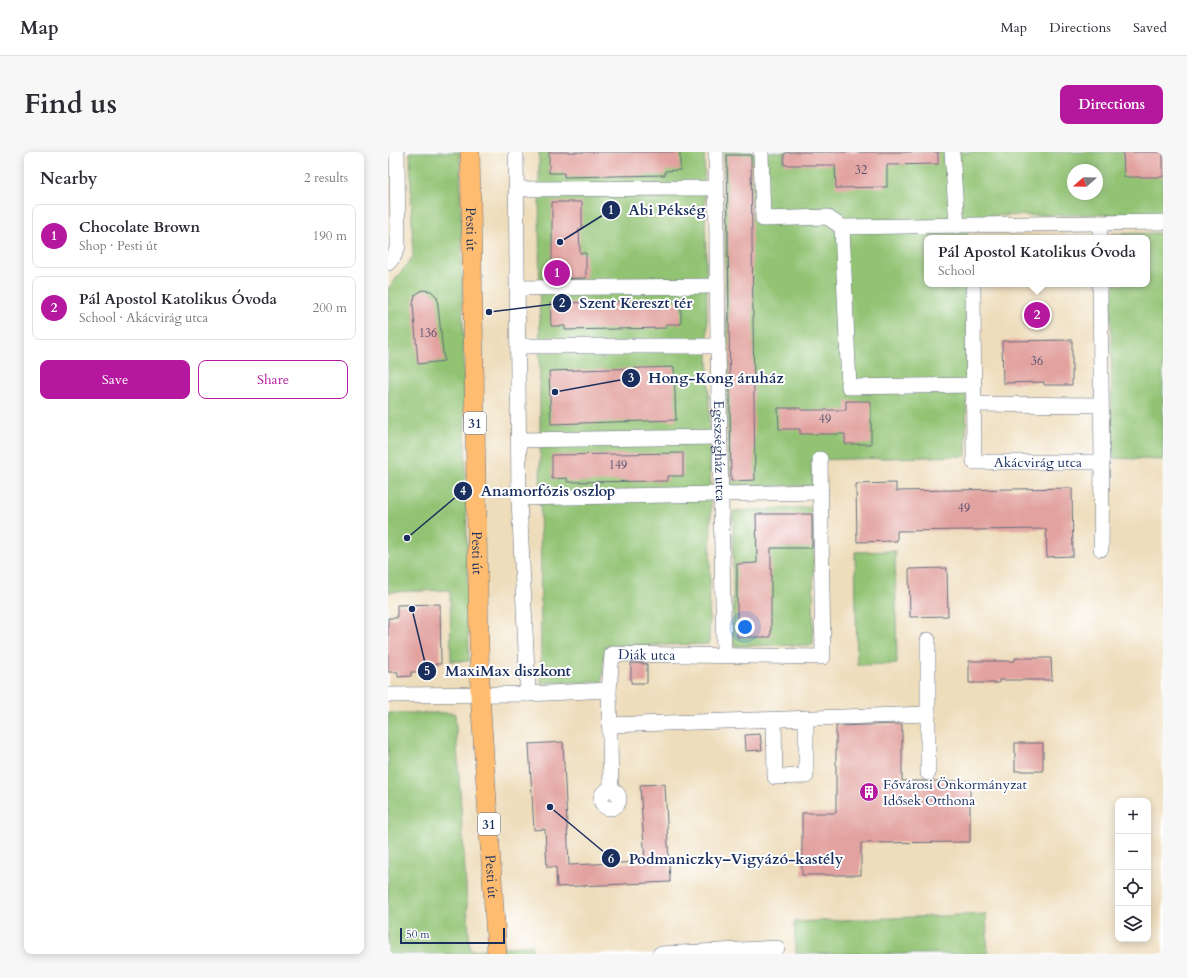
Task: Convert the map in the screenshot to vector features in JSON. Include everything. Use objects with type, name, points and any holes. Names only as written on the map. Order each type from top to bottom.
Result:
[{"type":"main road","name":"Pesti út","points":[[470,152],[480,694],[497,954]]},
{"type":"street","points":[[388,263],[394,256],[398,246],[397,152]]},
{"type":"street","points":[[516,152],[520,498],[528,694]]},
{"type":"street","name":"Egészségház utca","points":[[716,152],[724,655]]},
{"type":"street","points":[[761,152],[763,219],[826,217],[842,227],[967,230],[1100,223],[1163,222]]},
{"type":"street","points":[[952,152],[967,230]]},
{"type":"street","points":[[516,189],[716,188]]},
{"type":"street","points":[[1100,223],[1100,235]]},
{"type":"street","points":[[842,227],[849,387],[974,384]]},
{"type":"street","points":[[517,288],[717,286]]},
{"type":"street","points":[[973,287],[973,404],[1101,405]]},
{"type":"street","points":[[1100,287],[1102,462],[1101,548]]},
{"type":"street","points":[[518,346],[718,346]]},
{"type":"street","name":"Akácvirág utca","points":[[973,404],[974,462],[1102,462]]},
{"type":"street","points":[[519,440],[720,437]]},
{"type":"street","points":[[520,498],[820,492],[820,459]]},
{"type":"street","name":"Diák utca","points":[[609,690],[612,654],[822,657],[820,492]]},
{"type":"street","points":[[928,640],[928,774]]},
{"type":"street","points":[[388,695],[528,694],[609,690],[610,789]]},
{"type":"street","points":[[609,725],[928,714]]},
{"type":"street","points":[[774,719],[775,777],[806,776],[806,718]]},
{"type":"street","points":[[660,954],[777,948]]},
{"type":"green space","points":[[410,152],[460,152],[469,661],[451,661],[450,590],[388,592],[388,289],[413,257]]},
{"type":"green space","points":[[539,152],[704,152],[711,509],[709,644],[605,646],[602,682],[541,683]]},
{"type":"green space","points":[[724,152],[1163,152],[1163,214],[968,216],[967,235],[924,235],[924,287],[967,287],[966,456],[811,460],[813,486],[728,486]]},
{"type":"green space","points":[[1163,233],[1163,460],[1112,458],[1111,287],[1150,287],[1150,235],[1111,234]]},
{"type":"green space","points":[[814,507],[813,645],[733,646],[733,511]]},
{"type":"green space","points":[[895,551],[897,664],[857,665],[855,552]]},
{"type":"green space","points":[[388,713],[455,713],[470,950],[532,945],[532,954],[388,954]]},
{"type":"green space","points":[[986,914],[988,954],[796,954],[794,922]]},
{"type":"building","points":[[549,152],[680,152],[680,170],[665,171],[665,175],[564,177],[564,173],[549,173]]},
{"type":"building","points":[[788,152],[938,152],[938,164],[887,165],[887,187],[836,188],[835,165],[784,165],[784,154]]},
{"type":"building","points":[[1123,152],[1163,152],[1163,177],[1124,177]]},
{"type":"building","points":[[727,155],[751,155],[755,480],[731,481]]},
{"type":"building","points":[[552,202],[582,202],[582,229],[579,229],[580,253],[586,253],[586,278],[552,279]]},
{"type":"building","points":[[422,290],[431,291],[437,297],[444,361],[418,364],[413,304],[415,295]]},
{"type":"building","points":[[681,301],[681,324],[666,324],[666,328],[565,330],[565,326],[551,326],[550,303]]},
{"type":"building","points":[[1072,340],[1072,385],[1044,385],[1044,382],[1003,383],[1002,341]]},
{"type":"building","points":[[674,367],[676,420],[551,424],[549,371]]},
{"type":"building","points":[[846,401],[871,401],[871,444],[845,444],[845,434],[800,434],[800,429],[779,429],[778,408],[801,408],[801,410],[846,410]]},
{"type":"building","points":[[683,453],[683,476],[668,476],[668,481],[567,482],[567,478],[552,479],[552,455]]},
{"type":"building","points":[[896,483],[896,491],[1072,488],[1073,556],[1047,557],[1046,529],[897,531],[897,541],[857,542],[856,484]]},
{"type":"building","points":[[756,514],[812,514],[812,548],[771,548],[771,637],[737,637],[737,564],[757,563]]},
{"type":"building","points":[[947,568],[948,616],[910,617],[909,569]]},
{"type":"building","points":[[440,604],[441,664],[435,664],[435,672],[411,672],[411,676],[398,677],[398,672],[388,672],[388,618],[397,618],[397,605]]},
{"type":"building","points":[[1015,658],[1051,658],[1052,680],[999,680],[999,683],[969,683],[969,661],[1015,661]]},
{"type":"building","points":[[631,663],[647,664],[647,683],[631,683]]},
{"type":"building","name":"Fővárosi Önkormányzat Idősek Otthona","points":[[902,724],[902,781],[970,781],[970,842],[861,843],[861,875],[802,875],[802,813],[836,813],[836,726]]},
{"type":"building","points":[[760,734],[762,750],[746,751],[745,735]]},
{"type":"building","points":[[563,742],[569,865],[645,862],[640,785],[665,784],[670,882],[557,887],[556,867],[547,867],[545,829],[534,830],[529,744]]},
{"type":"building","points":[[1015,743],[1043,743],[1043,771],[1015,771]]},
{"type":"place","name":"Abi Pékség","points":[[560,242]]},
{"type":"place","name":"Chocolate Brown","points":[[557,273]]},
{"type":"place","name":"Szent Kereszt tér","points":[[489,312]]},
{"type":"place","name":"Pál Apostol Katolikus Óvoda","points":[[1037,315]]},
{"type":"place","name":"Hong-Kong áruház","points":[[555,392]]},
{"type":"place","name":"Anamorfózis oszlop","points":[[407,538]]},
{"type":"place","name":"MaxiMax diszkont","points":[[412,609]]},
{"type":"place","name":"Fővárosi Önkormányzat Idősek Otthona","points":[[869,792]]},
{"type":"place","name":"Podmaniczky–Vigyázó-kastély","points":[[550,807]]}]
